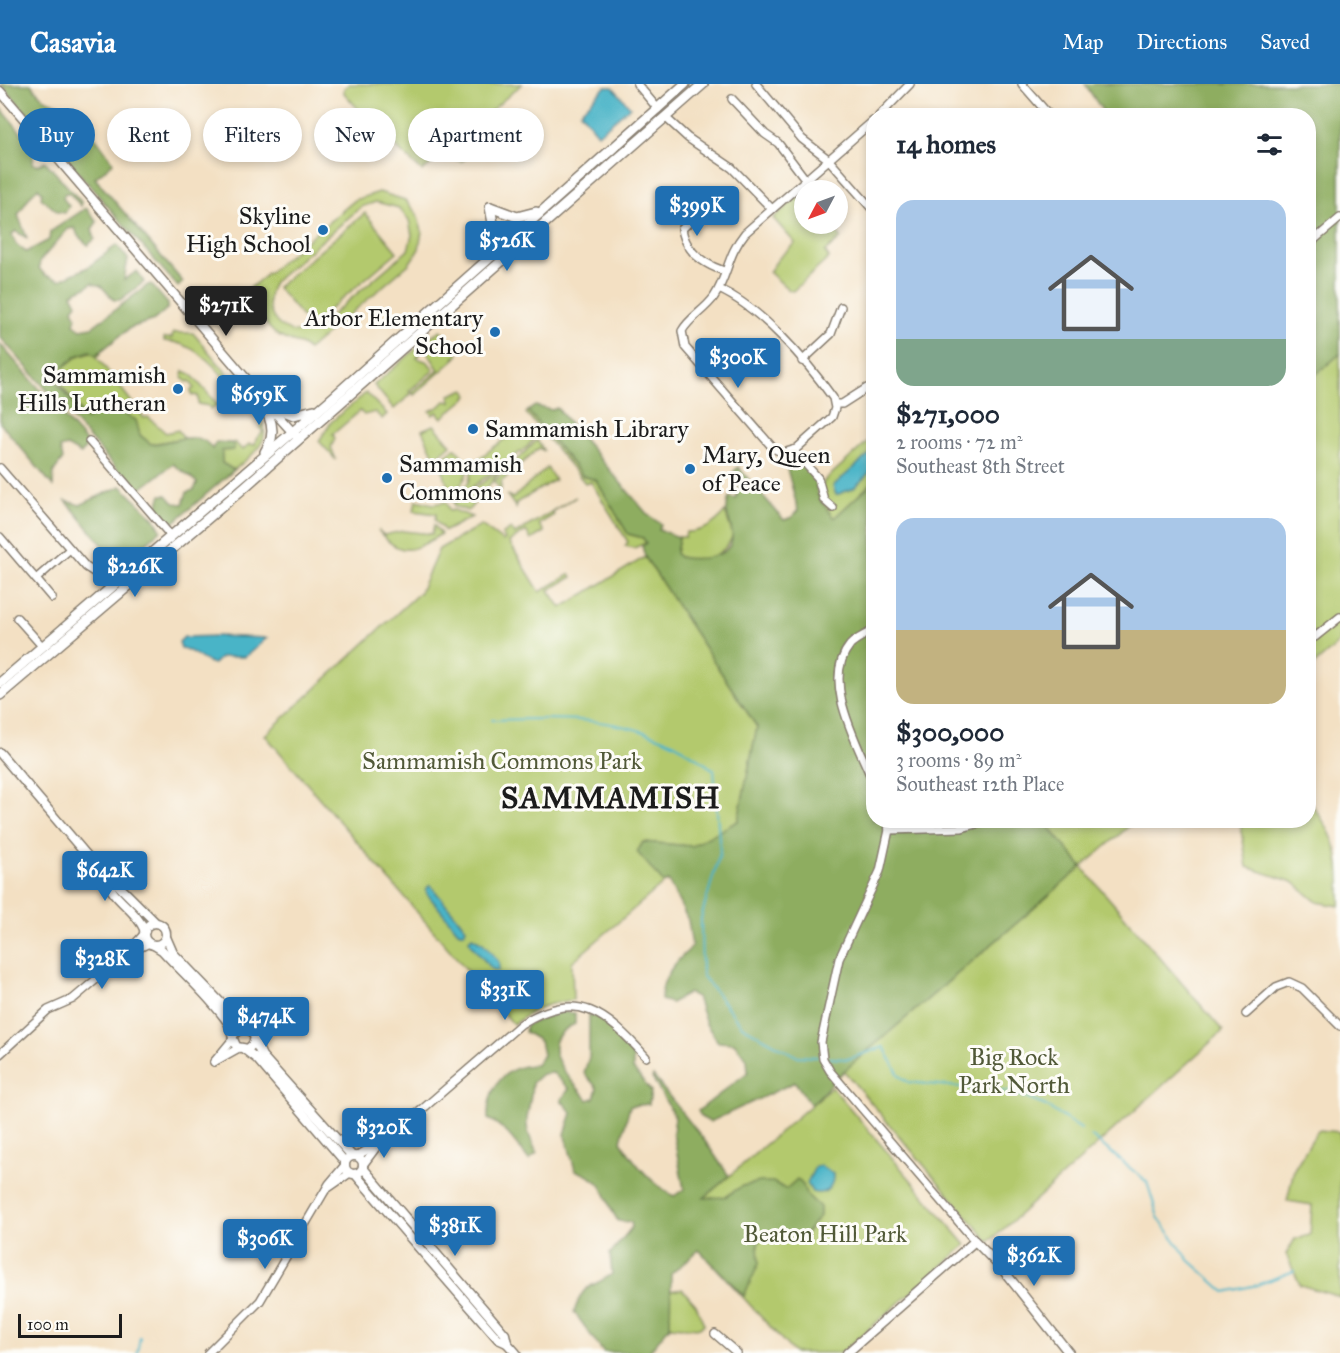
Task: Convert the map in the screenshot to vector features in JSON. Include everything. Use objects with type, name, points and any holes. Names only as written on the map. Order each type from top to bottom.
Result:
[{"type":"main road","points":[[0,695],[703,84]]},
{"type":"main road","points":[[3,680],[259,462],[296,436],[329,401],[684,85]]},
{"type":"main road","points":[[665,117],[668,108],[684,93],[684,85]]},
{"type":"main road","points":[[621,142],[634,138],[652,121],[665,117]]},
{"type":"main road","points":[[489,257],[495,234],[490,207],[517,217],[545,208]]},
{"type":"main road","points":[[256,392],[269,416],[273,431],[270,445],[259,462]]},
{"type":"main road","points":[[269,405],[298,415],[329,401]]},
{"type":"street","points":[[637,84],[658,109]]},
{"type":"street","points":[[756,84],[802,140],[828,159],[866,202]]},
{"type":"street","points":[[887,108],[910,84]]},
{"type":"street","points":[[1022,84],[1043,108]]},
{"type":"street","points":[[0,91],[296,436]]},
{"type":"street","points":[[732,99],[765,134],[778,143],[806,180],[866,127]]},
{"type":"street","points":[[665,117],[688,138],[732,168],[771,208]]},
{"type":"street","points":[[794,190],[771,208],[738,242],[719,289],[708,305],[684,327],[681,337],[685,347],[772,448],[783,453],[794,450],[830,419],[835,406]]},
{"type":"street","points":[[713,200],[682,228],[684,241],[707,265],[724,272]]},
{"type":"street","points":[[1316,238],[1340,218]]},
{"type":"street","points":[[719,289],[736,298],[767,323],[802,361],[835,406]]},
{"type":"street","points":[[802,361],[831,334],[841,307]]},
{"type":"street","points":[[835,406],[866,389]]},
{"type":"street","points":[[89,441],[171,536]]},
{"type":"street","points":[[794,450],[818,478],[824,500],[832,508]]},
{"type":"street","points":[[0,468],[88,570],[100,576],[111,588]]},
{"type":"street","points":[[0,537],[52,598]]},
{"type":"street","points":[[36,579],[70,549]]},
{"type":"street","points":[[1316,637],[1340,617]]},
{"type":"street","points":[[17,618],[42,646]]},
{"type":"street","points":[[866,634],[851,644],[839,670],[842,705],[866,765]]},
{"type":"street","points":[[0,753],[106,878],[108,885],[119,898],[135,912],[151,944],[162,950],[221,1014],[242,1049],[257,1059],[352,1174],[498,1339],[507,1343],[516,1353]]},
{"type":"street","points":[[962,828],[889,830],[874,887],[839,959],[821,1042],[823,1059],[975,1241],[1004,1271],[1066,1352]]},
{"type":"street","points":[[106,878],[113,880],[156,923],[163,927],[173,954],[245,1028],[254,1034],[262,1056],[363,1166],[505,1334],[507,1343]]},
{"type":"street","points":[[0,1054],[48,1010],[73,999],[125,955],[149,925],[156,923]]},
{"type":"street","points":[[125,955],[151,944],[162,943],[166,937]]},
{"type":"street","points":[[1246,1014],[1276,987],[1289,982],[1302,988],[1340,1026]]},
{"type":"street","points":[[325,1190],[363,1166],[378,1145],[520,1024],[544,1011],[567,1006],[582,1007],[598,1013],[609,1019],[646,1057]]},
{"type":"street","points":[[245,1028],[238,1029],[214,1062],[251,1047],[255,1041]]},
{"type":"street","points":[[207,1353],[260,1301],[325,1190],[345,1164],[354,1156],[378,1145]]},
{"type":"street","points":[[847,1353],[975,1241]]},
{"type":"street","points":[[715,1334],[737,1353]]},
{"type":"green space","points":[[1,84],[31,84],[41,96],[66,108],[22,108]]},
{"type":"green space","points":[[349,84],[522,84],[494,108],[408,108],[408,158],[396,147],[396,108],[357,108],[344,93],[344,88]]},
{"type":"green space","points":[[1085,84],[1340,84],[1340,354],[1316,374],[1316,108],[1100,108]]},
{"type":"green space","points":[[0,107],[18,129],[18,162],[33,162],[38,165],[46,162],[82,203],[81,206],[69,193],[65,193],[63,198],[69,206],[65,213],[58,212],[41,198],[42,192],[38,188],[18,215],[27,238],[15,231],[12,235],[16,244],[26,252],[49,240],[50,232],[86,208],[97,222],[92,229],[95,239],[88,245],[78,236],[75,228],[68,229],[40,261],[39,268],[45,275],[60,280],[88,267],[117,245],[128,259],[124,280],[137,271],[144,282],[120,300],[114,300],[101,286],[92,283],[75,292],[72,294],[77,304],[73,309],[76,316],[74,324],[81,329],[92,327],[151,284],[168,304],[168,308],[154,320],[130,328],[96,355],[90,351],[77,356],[54,375],[57,383],[86,419],[113,405],[120,405],[126,415],[136,420],[140,435],[151,444],[192,438],[207,442],[212,449],[216,442],[232,443],[233,450],[222,451],[222,463],[234,470],[172,524],[167,524],[159,511],[158,504],[161,495],[167,495],[174,503],[183,504],[187,492],[194,490],[197,483],[173,464],[137,492],[0,337]]},
{"type":"green space","points":[[95,137],[107,154],[107,162],[113,163],[95,178],[183,282],[178,287],[69,162],[95,162]]},
{"type":"green space","points":[[412,162],[434,162],[422,171]]},
{"type":"green space","points":[[379,192],[405,200],[417,214],[422,231],[419,249],[409,264],[308,350],[301,344],[280,337],[269,328],[262,315],[260,294],[256,297],[249,289],[355,200]],"holes":[[[376,202],[399,208],[409,220],[412,235],[408,250],[314,330],[292,331],[283,328],[276,321],[269,304],[274,282],[361,207]]]},
{"type":"green space","points":[[794,200],[794,234],[838,234],[841,238],[825,252],[829,258],[793,291],[769,272],[778,259],[795,243],[773,218]]},
{"type":"green space","points":[[365,213],[397,252],[310,326],[277,287]]},
{"type":"green space","points":[[441,330],[457,349],[458,356],[454,357],[456,358],[414,395],[412,392],[439,370],[426,350],[428,338]]},
{"type":"green space","points":[[173,333],[193,333],[246,396],[241,401],[241,397],[225,378],[198,353],[188,347],[164,341],[164,338],[172,338]]},
{"type":"green space","points":[[425,341],[424,349],[417,358],[428,362],[434,370],[409,391],[411,394],[394,409],[374,385]]},
{"type":"green space","points":[[0,344],[88,444],[81,454],[67,446],[60,448],[63,459],[54,471],[53,486],[0,423]]},
{"type":"green space","points":[[98,350],[101,354],[97,357],[144,418],[148,417],[166,433],[178,430],[184,438],[151,444],[140,435],[120,405],[112,405],[86,419],[54,375],[78,356]]},
{"type":"green space","points":[[1340,354],[1340,642],[1316,663],[1316,374]]},
{"type":"green space","points":[[184,371],[191,374],[218,405],[210,409],[209,406],[198,404],[198,396],[192,395],[191,390],[194,388],[190,381],[187,382],[182,378]]},
{"type":"green space","points":[[465,389],[468,396],[442,418],[437,412],[433,415],[430,411],[445,401],[451,402],[450,395]]},
{"type":"green space","points":[[366,393],[387,414],[382,419],[375,412],[364,415],[360,411],[333,434],[335,439],[331,447],[336,460],[319,441],[331,422]]},
{"type":"green space","points":[[252,403],[263,422],[250,408],[248,410],[245,408]]},
{"type":"green space","points":[[535,406],[552,410],[557,408],[648,515],[661,524],[659,530],[679,537],[676,553],[679,557],[703,558],[727,549],[732,534],[727,504],[729,497],[736,499],[739,487],[738,475],[731,475],[738,467],[784,520],[792,517],[798,510],[786,465],[796,457],[815,479],[819,499],[834,518],[866,488],[866,828],[1050,828],[1082,867],[844,1071],[811,1105],[795,1082],[710,1122],[702,1118],[698,1111],[748,1072],[747,1059],[734,1043],[718,1042],[706,1024],[697,997],[689,993],[671,1003],[661,1000],[663,984],[670,970],[692,947],[688,920],[668,881],[664,883],[637,852],[643,842],[692,846],[738,821],[757,727],[645,557],[642,546],[646,543],[643,538],[628,534],[596,480],[583,476],[528,411]]},
{"type":"green space","points":[[528,411],[583,476],[596,480],[628,534],[643,538],[646,543],[634,548],[625,546],[628,542],[591,482],[586,484],[526,413]]},
{"type":"green space","points":[[263,422],[265,433],[263,440],[252,454],[234,470],[222,463],[221,451],[234,447],[232,443],[235,442],[242,450],[249,444],[255,445],[256,439],[263,432],[260,428]]},
{"type":"green space","points":[[434,425],[451,445],[437,457],[434,456],[422,430]]},
{"type":"green space","points":[[529,430],[534,439],[527,447],[453,501],[452,499],[469,482],[473,463],[510,435]]},
{"type":"green space","points":[[537,440],[544,451],[539,448],[501,482],[501,490],[494,482]]},
{"type":"green space","points":[[866,443],[866,488],[834,518],[830,516],[819,499],[824,481]]},
{"type":"green space","points":[[455,448],[467,464],[467,473],[457,489],[450,494],[440,461]]},
{"type":"green space","points":[[503,468],[468,511],[454,506],[454,503]]},
{"type":"green space","points":[[547,468],[555,480],[516,503],[516,508],[507,495],[513,498]]},
{"type":"green space","points":[[121,486],[154,518],[161,530],[120,566],[104,551],[106,549],[66,501],[80,505]]},
{"type":"green space","points":[[416,500],[433,504],[446,502],[450,511],[454,510],[472,517],[445,531],[435,520],[436,514],[414,511]]},
{"type":"green space","name":"Sammamish Commons Park","points":[[552,511],[554,515],[539,524],[544,532],[531,540],[526,531],[509,542],[540,592],[570,574],[572,577],[549,590],[561,608],[645,557],[757,727],[738,821],[692,846],[643,842],[638,852],[664,883],[572,962],[573,1000],[541,1007],[527,1014],[514,1025],[265,735],[420,592],[439,549],[481,525],[503,541],[505,539],[502,535],[511,529],[515,534]]},
{"type":"green space","points":[[725,512],[733,535],[724,549],[718,554],[703,559],[679,557],[676,553],[679,537],[685,537],[686,532],[708,527]]},
{"type":"green space","points":[[434,525],[441,534],[423,545],[408,549],[393,545],[378,530],[384,535],[403,531],[432,534]]},
{"type":"green space","points":[[1316,811],[1336,849],[1340,873],[1340,906],[1317,902],[1293,882],[1247,867],[1241,828],[1316,828]]},
{"type":"green space","points":[[1050,828],[1127,828],[1082,867]]},
{"type":"green space","name":"Big Rock Park North","points":[[1082,867],[1223,1031],[989,1242],[844,1071]]},
{"type":"green space","points":[[560,1012],[575,1013],[575,1024],[562,1032],[556,1041],[555,1051],[558,1061],[588,1100],[594,1098],[597,1088],[584,1073],[589,1057],[589,1014],[601,1019],[633,1050],[633,1069],[651,1091],[649,1104],[630,1106],[621,1141],[638,1165],[658,1185],[674,1196],[684,1189],[673,1133],[675,1117],[652,1078],[653,1076],[705,1141],[729,1176],[704,1198],[725,1197],[742,1186],[760,1182],[773,1182],[786,1189],[797,1179],[803,1185],[806,1194],[820,1207],[820,1216],[805,1234],[795,1235],[783,1231],[764,1234],[758,1244],[759,1263],[744,1296],[699,1250],[671,1274],[670,1326],[648,1353],[603,1352],[574,1312],[581,1295],[588,1287],[612,1274],[610,1254],[632,1227],[631,1222],[618,1221],[603,1190],[595,1180],[575,1170],[565,1134],[572,1113],[561,1100],[569,1089],[553,1073],[542,1074],[532,1083],[527,1124],[537,1153],[529,1160],[506,1132],[488,1119],[491,1097],[500,1080],[515,1069],[536,1065],[543,1055],[540,1041],[525,1032],[526,1025]]},
{"type":"green space","name":"Beaton Hill Park","points":[[832,1087],[966,1245],[841,1353],[794,1353],[675,1223]]},
{"type":"green space","points":[[1318,1130],[1340,1132],[1340,1297],[1300,1285],[1286,1254],[1295,1239],[1310,1235],[1312,1205],[1287,1201],[1294,1169]]},
{"type":"green space","points":[[682,1289],[696,1305],[704,1324],[700,1328],[670,1326],[670,1291]]},
{"type":"water","points":[[605,87],[613,87],[630,107],[598,134],[580,112]]},
{"type":"water","points":[[866,457],[866,476],[854,488],[836,495],[833,486]]},
{"type":"water","points":[[184,637],[267,638],[245,657],[221,657],[214,664],[181,648],[179,642]]},
{"type":"water","points":[[430,885],[466,928],[464,933],[458,931],[427,894],[426,889]]},
{"type":"water","points":[[472,937],[483,943],[499,962],[499,971],[492,969],[471,945],[469,940]]},
{"type":"water","points":[[820,1165],[833,1174],[832,1183],[821,1193],[812,1192],[807,1183],[815,1167]]},
{"type":"waterway","points":[[492,720],[562,719],[608,723],[653,735],[675,744],[714,770],[720,853],[701,918],[702,975],[742,1026],[796,1056],[817,1057]]},
{"type":"waterway","points":[[829,1058],[848,1059],[884,1047],[899,1075],[908,1082],[1011,1092],[1046,1106],[1081,1129]]},
{"type":"waterway","points":[[1091,1136],[1147,1182],[1158,1217],[1189,1260],[1225,1292],[1257,1285],[1294,1271]]},
{"type":"waterway","points":[[137,1353],[140,1337]]},
{"type":"place","name":"Skyline High School","points":[[323,230]]},
{"type":"place","name":"Arbor Elementary School","points":[[495,332]]},
{"type":"place","name":"Sammamish Hills Lutheran","points":[[178,389]]},
{"type":"place","name":"Sammamish Library","points":[[473,429]]},
{"type":"place","name":"Mary, Queen of Peace","points":[[690,469]]},
{"type":"place","name":"Sammamish Commons","points":[[387,478]]},
{"type":"district","name":"SAMMAMISH","points":[[611,798]]}]
